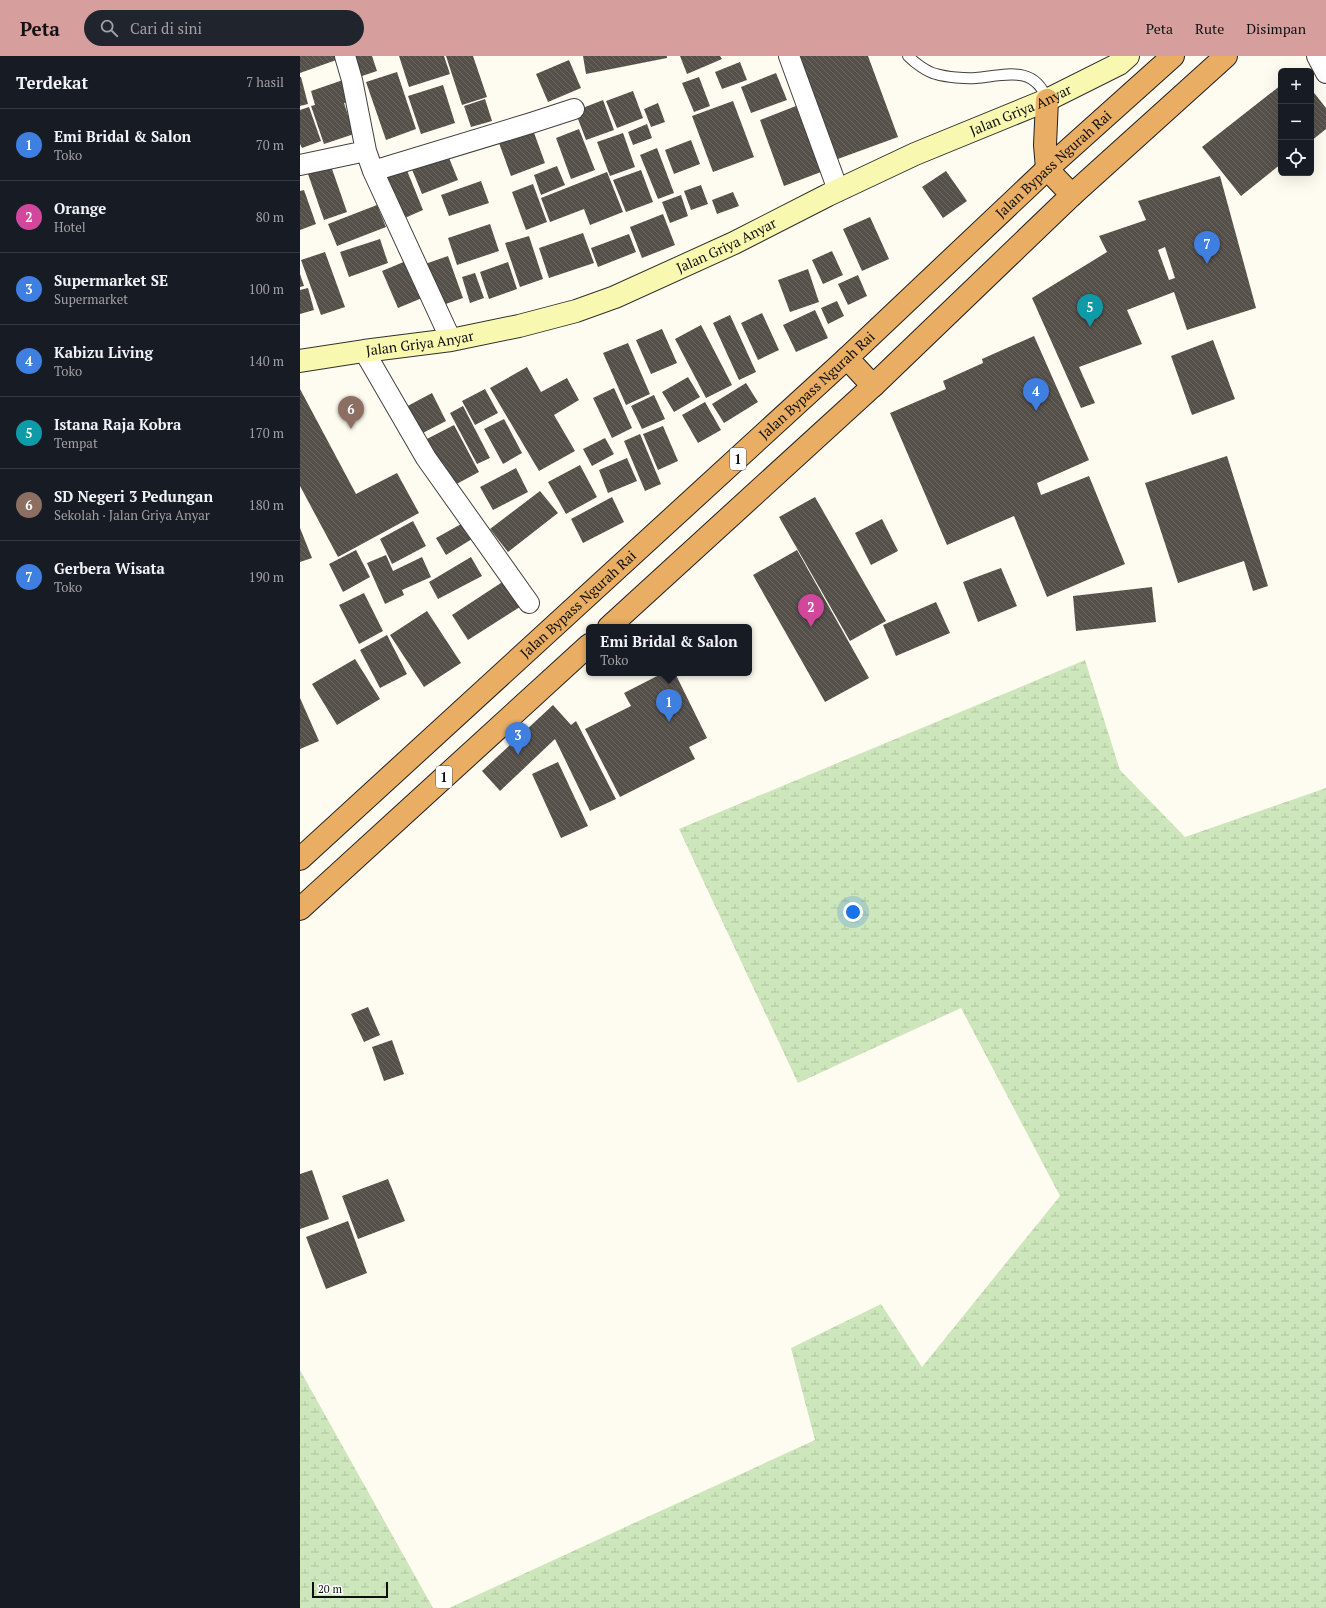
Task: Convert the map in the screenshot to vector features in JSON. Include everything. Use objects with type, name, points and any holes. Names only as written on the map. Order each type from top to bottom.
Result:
[{"type":"highway","name":"Jalan Bypass Ngurah Rai","points":[[300,859],[847,358],[1047,169],[1173,56]]},
{"type":"highway","points":[[612,624],[873,386],[1072,195],[1226,56]]},
{"type":"highway","points":[[1047,100],[1045,145],[1047,169],[1072,195]]},
{"type":"highway","points":[[847,358],[873,386]]},
{"type":"highway","name":"1","points":[[300,909],[586,648]]},
{"type":"street","points":[[345,56],[352,80],[366,151],[373,171],[451,340]]},
{"type":"street","points":[[789,56],[838,190]]},
{"type":"street","name":"Jalan Griya Anyar","points":[[300,361],[451,340],[519,326],[576,311],[615,297],[734,243],[838,190],[915,154],[1047,100],[1119,64],[1128,56]]},
{"type":"street","points":[[1318,56],[1326,73]]},
{"type":"street","points":[[373,171],[574,109]]},
{"type":"street","points":[[300,165],[366,151]]},
{"type":"street","points":[[364,351],[426,458],[529,604]]},
{"type":"lane","points":[[908,56],[914,62],[936,74],[974,78],[1016,74],[1033,78],[1044,90],[1047,100]]},
{"type":"green space","points":[[1085,660],[1120,770],[1185,837],[1326,788],[1326,1608],[449,1608],[815,1440],[791,1348],[881,1304],[922,1367],[1060,1196],[961,1008],[798,1083],[679,829]]},
{"type":"green space","points":[[300,1370],[433,1608],[300,1608]]},
{"type":"building","points":[[300,56],[338,56],[339,59],[300,73]]},
{"type":"building","points":[[352,56],[372,56],[377,71],[359,77]]},
{"type":"building","points":[[399,56],[444,56],[450,74],[409,87]]},
{"type":"building","points":[[446,56],[473,56],[487,97],[462,105]]},
{"type":"building","points":[[583,56],[667,56],[667,58],[586,74]]},
{"type":"building","points":[[680,56],[720,56],[722,59],[687,74]]},
{"type":"building","points":[[797,56],[868,56],[898,137],[835,160]]},
{"type":"building","points":[[569,60],[581,88],[548,102],[536,74]]},
{"type":"building","points":[[740,62],[747,80],[722,89],[715,72]]},
{"type":"building","points":[[397,72],[416,129],[386,140],[366,82]]},
{"type":"building","points":[[776,73],[787,100],[751,113],[741,87]]},
{"type":"building","points":[[300,77],[308,104],[300,106]]},
{"type":"building","points":[[699,77],[710,106],[694,112],[682,83]]},
{"type":"building","points":[[343,80],[350,101],[344,103],[354,134],[324,144],[311,106],[315,105],[311,91]]},
{"type":"building","points":[[443,85],[455,123],[421,134],[408,96]]},
{"type":"building","points":[[1278,87],[1278,166],[1241,196],[1202,147]]},
{"type":"building","points":[[633,91],[643,118],[617,128],[606,101]]},
{"type":"building","points":[[1314,93],[1326,108],[1326,129],[1314,139]]},
{"type":"building","points":[[485,99],[492,121],[471,127],[464,106]]},
{"type":"building","points":[[603,100],[614,130],[586,140],[575,111]]},
{"type":"building","points":[[733,101],[754,157],[713,172],[692,116]]},
{"type":"building","points":[[658,103],[665,122],[651,127],[644,109]]},
{"type":"building","points":[[796,106],[821,172],[784,186],[760,120]]},
{"type":"building","points":[[309,107],[321,141],[302,148],[300,144],[300,110]]},
{"type":"building","points":[[647,124],[652,138],[633,145],[628,132]]},
{"type":"building","points":[[579,129],[595,170],[571,179],[556,138]]},
{"type":"building","points":[[533,130],[545,163],[511,176],[499,143]]},
{"type":"building","points":[[623,133],[635,167],[610,176],[597,142]]},
{"type":"building","points":[[691,140],[700,164],[674,174],[665,150]]},
{"type":"building","points":[[657,148],[674,193],[658,199],[640,155]]},
{"type":"building","points":[[447,153],[458,180],[422,194],[411,167]]},
{"type":"building","points":[[331,166],[347,212],[324,220],[308,174]]},
{"type":"building","points":[[557,166],[565,185],[541,195],[534,175]]},
{"type":"building","points":[[406,168],[423,210],[398,221],[380,179]]},
{"type":"building","points":[[641,170],[653,202],[626,212],[613,180]]},
{"type":"building","points":[[946,171],[967,201],[943,218],[922,187]]},
{"type":"building","points":[[607,172],[623,212],[590,225],[584,209],[550,222],[541,198]]},
{"type":"building","points":[[1220,176],[1256,308],[1187,330],[1174,292],[1127,310],[1142,344],[1079,367],[1095,403],[1081,408],[1032,298],[1107,252],[1099,236],[1146,220],[1138,201]],"holes":[[[1165,247],[1175,278],[1169,280],[1158,250]]]},
{"type":"building","points":[[481,181],[489,203],[449,216],[441,195]]},
{"type":"building","points":[[533,184],[547,222],[526,230],[512,192]]},
{"type":"building","points":[[701,185],[708,204],[691,210],[684,191]]},
{"type":"building","points":[[304,190],[316,224],[300,230],[300,191]]},
{"type":"building","points":[[733,192],[739,206],[717,214],[712,200]]},
{"type":"building","points":[[681,195],[688,216],[670,223],[662,202]]},
{"type":"building","points":[[377,205],[386,227],[337,246],[328,224]]},
{"type":"building","points":[[663,214],[675,245],[642,258],[630,227]]},
{"type":"building","points":[[870,217],[889,259],[862,271],[843,229]]},
{"type":"building","points":[[490,224],[499,251],[457,265],[448,238]]},
{"type":"building","points":[[583,233],[594,263],[549,278],[539,248]]},
{"type":"building","points":[[629,234],[636,252],[598,267],[591,248]]},
{"type":"building","points":[[529,236],[543,279],[520,287],[505,243]]},
{"type":"building","points":[[380,239],[388,263],[349,277],[340,252]]},
{"type":"building","points":[[832,251],[843,275],[823,284],[812,260]]},
{"type":"building","points":[[325,252],[345,307],[321,315],[301,260]]},
{"type":"building","points":[[448,256],[463,298],[440,306],[425,264]]},
{"type":"building","points":[[406,261],[422,298],[398,308],[382,271]]},
{"type":"building","points":[[508,262],[517,289],[489,299],[480,272]]},
{"type":"building","points":[[808,269],[819,302],[790,312],[778,280]]},
{"type":"building","points":[[475,273],[484,298],[470,303],[462,277]]},
{"type":"building","points":[[300,274],[304,286],[300,287]]},
{"type":"building","points":[[858,275],[867,296],[848,305],[838,284]]},
{"type":"building","points":[[308,288],[314,310],[300,314],[300,290]]},
{"type":"building","points":[[837,301],[844,316],[828,324],[821,308]]},
{"type":"building","points":[[815,310],[828,338],[796,352],[783,325]]},
{"type":"building","points":[[762,313],[779,350],[758,360],[741,323]]},
{"type":"building","points":[[730,315],[756,372],[739,380],[713,323]]},
{"type":"building","points":[[701,325],[732,385],[706,398],[675,339]]},
{"type":"building","points":[[662,329],[677,363],[651,374],[636,340]]},
{"type":"building","points":[[1034,336],[1089,460],[1037,483],[1041,495],[1089,476],[1125,564],[1047,597],[1014,516],[947,545],[890,413],[946,389],[943,381],[983,363],[982,359]]},
{"type":"building","points":[[1213,340],[1235,399],[1192,415],[1171,356]]},
{"type":"building","points":[[628,343],[650,394],[626,405],[603,353]]},
{"type":"building","points":[[527,367],[541,392],[567,378],[579,400],[554,415],[575,451],[539,471],[490,388]]},
{"type":"building","points":[[688,377],[700,397],[674,412],[662,392]]},
{"type":"building","points":[[746,383],[758,402],[724,423],[712,404]]},
{"type":"building","points":[[614,388],[632,428],[612,438],[593,398]]},
{"type":"building","points":[[300,389],[356,494],[397,473],[419,513],[338,557],[300,486]]},
{"type":"building","points":[[485,389],[498,413],[475,425],[462,401]]},
{"type":"building","points":[[432,393],[446,421],[417,436],[402,409]]},
{"type":"building","points":[[654,395],[665,419],[642,429],[631,406]]},
{"type":"building","points":[[705,402],[721,430],[698,443],[682,415]]},
{"type":"building","points":[[463,406],[490,458],[477,464],[450,413]]},
{"type":"building","points":[[504,419],[522,453],[503,464],[484,429]]},
{"type":"building","points":[[454,425],[479,472],[449,488],[423,441]]},
{"type":"building","points":[[663,426],[678,461],[658,470],[643,434]]},
{"type":"building","points":[[640,434],[661,484],[645,491],[624,441]]},
{"type":"building","points":[[605,438],[614,454],[592,466],[583,449]]},
{"type":"building","points":[[1227,456],[1268,586],[1253,591],[1244,561],[1178,583],[1145,483]]},
{"type":"building","points":[[627,458],[637,481],[608,493],[599,470]]},
{"type":"building","points":[[580,465],[597,497],[566,514],[548,482]]},
{"type":"building","points":[[516,468],[528,492],[493,510],[480,487]]},
{"type":"building","points":[[540,491],[558,513],[508,552],[490,529]]},
{"type":"building","points":[[612,497],[624,522],[583,543],[571,519]]},
{"type":"building","points":[[815,497],[886,621],[850,641],[779,517]]},
{"type":"building","points":[[882,519],[898,551],[871,565],[855,533]]},
{"type":"building","points":[[413,521],[426,546],[392,564],[380,539]]},
{"type":"building","points":[[463,523],[472,539],[446,555],[436,538]]},
{"type":"building","points":[[300,528],[312,558],[300,562]]},
{"type":"building","points":[[356,550],[370,577],[343,592],[329,564]]},
{"type":"building","points":[[797,550],[869,678],[825,702],[753,575]]},
{"type":"building","points":[[386,555],[393,571],[422,557],[431,577],[402,590],[404,595],[385,604],[367,563]]},
{"type":"building","points":[[471,557],[482,576],[438,599],[429,582]]},
{"type":"building","points":[[1001,568],[1017,606],[978,622],[963,582]]},
{"type":"building","points":[[507,579],[523,605],[468,640],[452,615]]},
{"type":"building","points":[[1152,587],[1156,622],[1076,631],[1073,596]]},
{"type":"building","points":[[364,593],[383,631],[359,644],[339,605]]},
{"type":"building","points":[[936,602],[950,633],[896,656],[883,625]]},
{"type":"building","points":[[427,611],[461,663],[424,687],[390,635]]},
{"type":"building","points":[[387,635],[407,674],[380,688],[360,650]]},
{"type":"building","points":[[355,659],[380,699],[337,725],[312,684]]},
{"type":"building","points":[[657,676],[676,676],[707,738],[689,747],[695,759],[620,797],[585,729],[631,706],[624,693]]},
{"type":"building","points":[[300,698],[319,741],[300,749]]},
{"type":"building","points":[[553,705],[571,725],[576,721],[616,799],[590,811],[555,739],[500,791],[482,771]]},
{"type":"building","points":[[558,762],[588,826],[561,838],[532,774]]},
{"type":"building","points":[[368,1007],[380,1035],[364,1042],[351,1014]]},
{"type":"building","points":[[392,1040],[404,1074],[384,1081],[372,1047]]},
{"type":"building","points":[[312,1170],[329,1219],[300,1229],[300,1174]]},
{"type":"building","points":[[388,1179],[405,1221],[358,1239],[342,1196]]},
{"type":"building","points":[[348,1221],[367,1273],[326,1289],[306,1237]]},
{"type":"place","name":"Gerbera Wisata","points":[[1207,264]]},
{"type":"place","name":"Istana Raja Kobra","points":[[1090,327]]},
{"type":"place","name":"Kabizu Living","points":[[1036,411]]},
{"type":"place","name":"SD Negeri 3 Pedungan","points":[[351,429]]},
{"type":"place","name":"Orange","points":[[811,627]]},
{"type":"place","name":"Emi Bridal & Salon","points":[[669,722]]},
{"type":"place","name":"Supermarket SE","points":[[518,755]]}]
